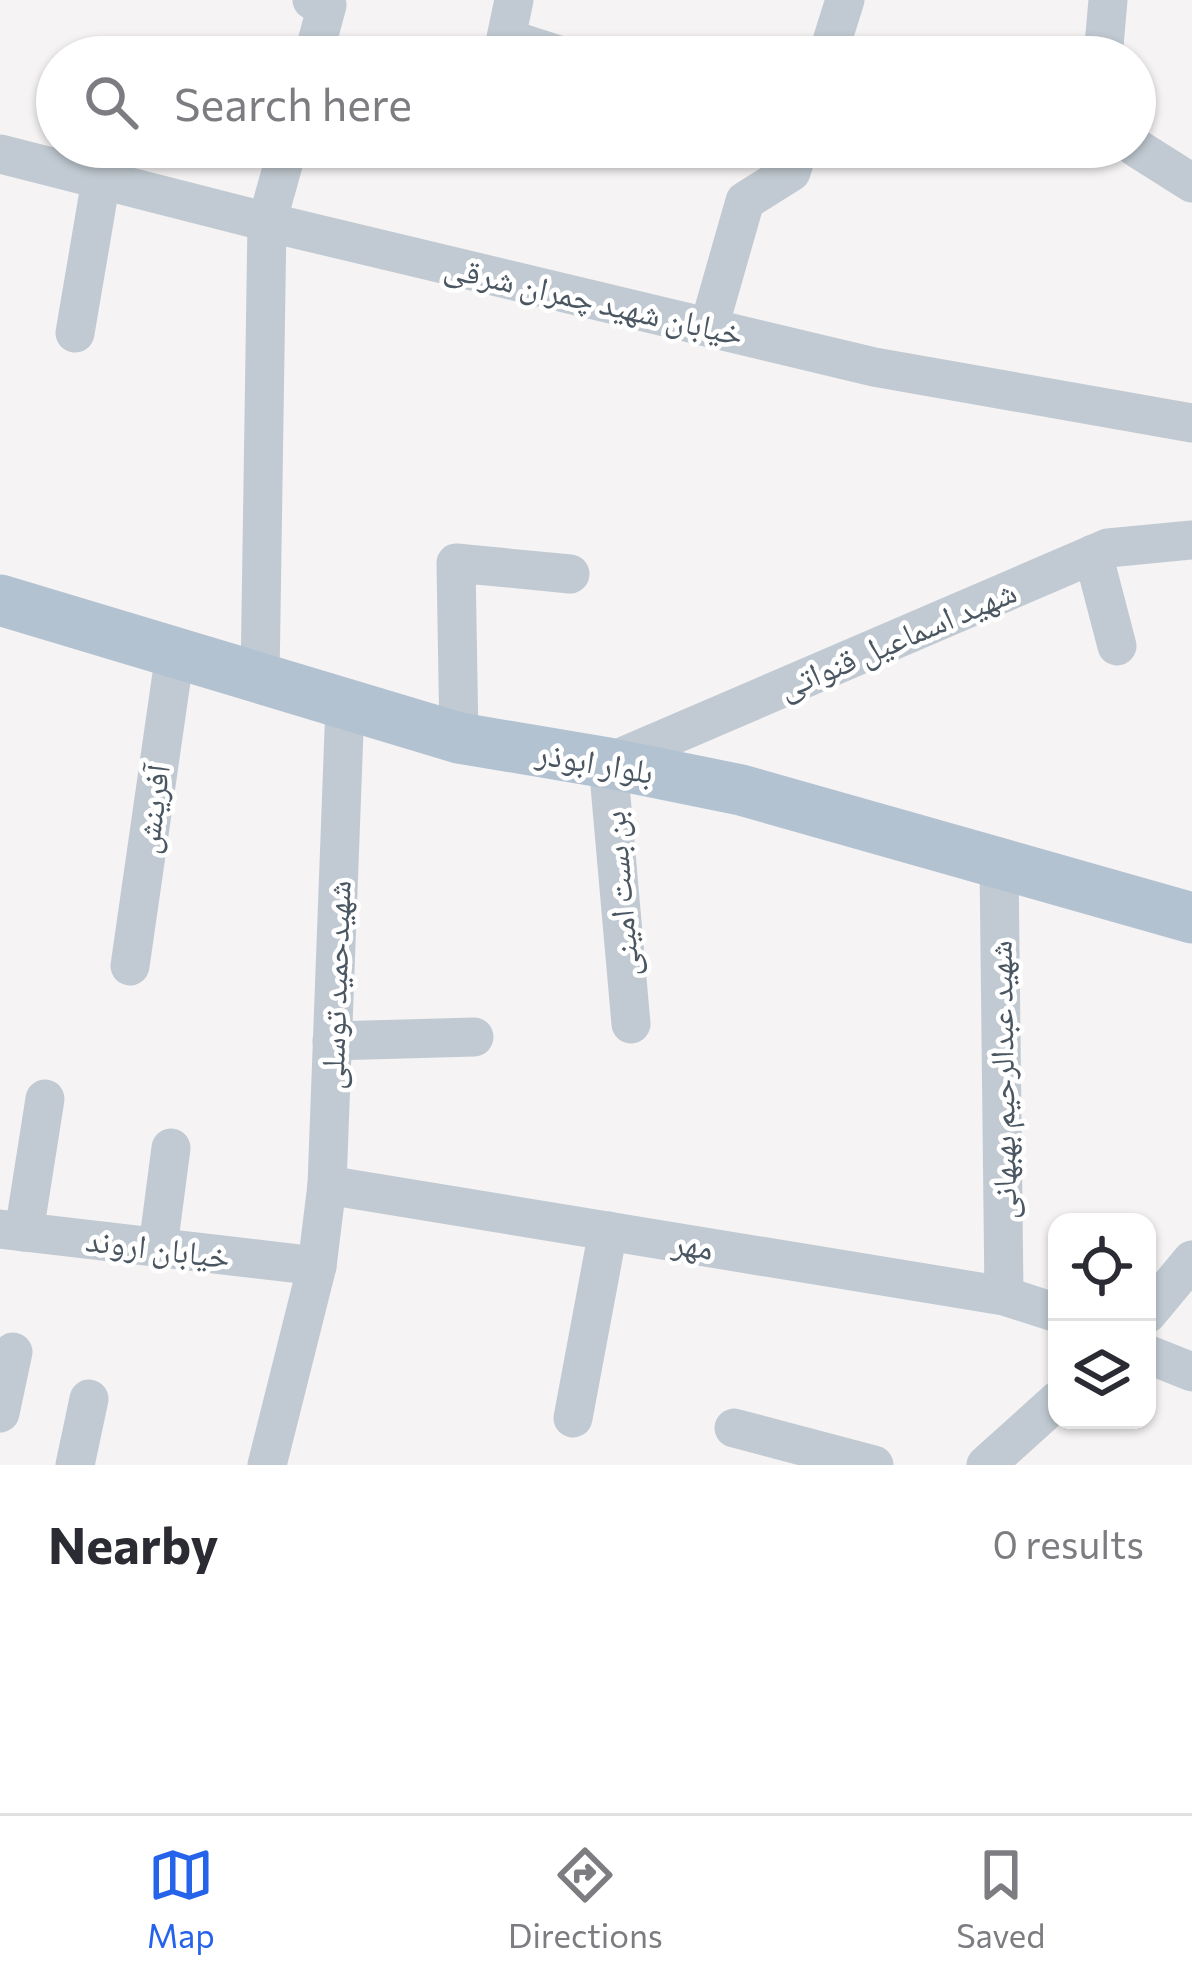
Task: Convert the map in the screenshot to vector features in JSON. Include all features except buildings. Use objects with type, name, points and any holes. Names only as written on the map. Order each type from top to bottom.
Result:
[{"type":"main road","name":"بلوار ابوذر","points":[[0,600],[459,738],[741,790],[1192,918]]},
{"type":"street","points":[[312,0],[327,5],[319,36]]},
{"type":"street","points":[[506,36],[514,0]]},
{"type":"street","points":[[834,36],[845,0]]},
{"type":"street","points":[[1105,36],[1108,0]]},
{"type":"street","name":"خیابان شهید چمران شرقی","points":[[0,154],[36,163]]},
{"type":"street","points":[[1156,160],[1192,183]]},
{"type":"street","name":"خیابان شهید چمران شرقی","points":[[54,168],[874,367],[1192,423]]},
{"type":"street","points":[[260,679],[267,223],[282,168]]},
{"type":"street","points":[[710,327],[745,201],[792,168]]},
{"type":"street","points":[[75,333],[101,180]]},
{"type":"street","name":"شهید اسماعیل قنواتی","points":[[608,763],[1108,548],[1192,540]]},
{"type":"street","points":[[1093,554],[1117,646]]},
{"type":"street","points":[[459,738],[456,563],[570,574]]},
{"type":"street","name":"آفرینش","points":[[130,966],[175,652]]},
{"type":"street","name":"شهیدحمید توسلی","points":[[267,1465],[316,1266],[327,1185],[345,704]]},
{"type":"street","name":"بن بست امینی","points":[[608,763],[631,1024]]},
{"type":"street","name":"شهید عبدالرحیم بهبهانی","points":[[999,863],[1004,1296]]},
{"type":"street","points":[[332,1042],[474,1037]]},
{"type":"street","points":[[12,1231],[44,1099]]},
{"type":"street","points":[[158,1247],[171,1148]]},
{"type":"street","name":"مهر","points":[[327,1185],[1004,1296],[1048,1309]]},
{"type":"street","name":"خیابان اروند","points":[[12,1231],[316,1266]]},
{"type":"street","points":[[573,1418],[608,1231]]},
{"type":"street","points":[[1156,1303],[1192,1260]]},
{"type":"street","points":[[0,1413],[13,1352]]},
{"type":"street","points":[[1156,1358],[1192,1372]]},
{"type":"street","points":[[75,1465],[89,1399]]},
{"type":"street","points":[[986,1465],[1048,1409]]},
{"type":"street","points":[[734,1428],[874,1465]]}]
